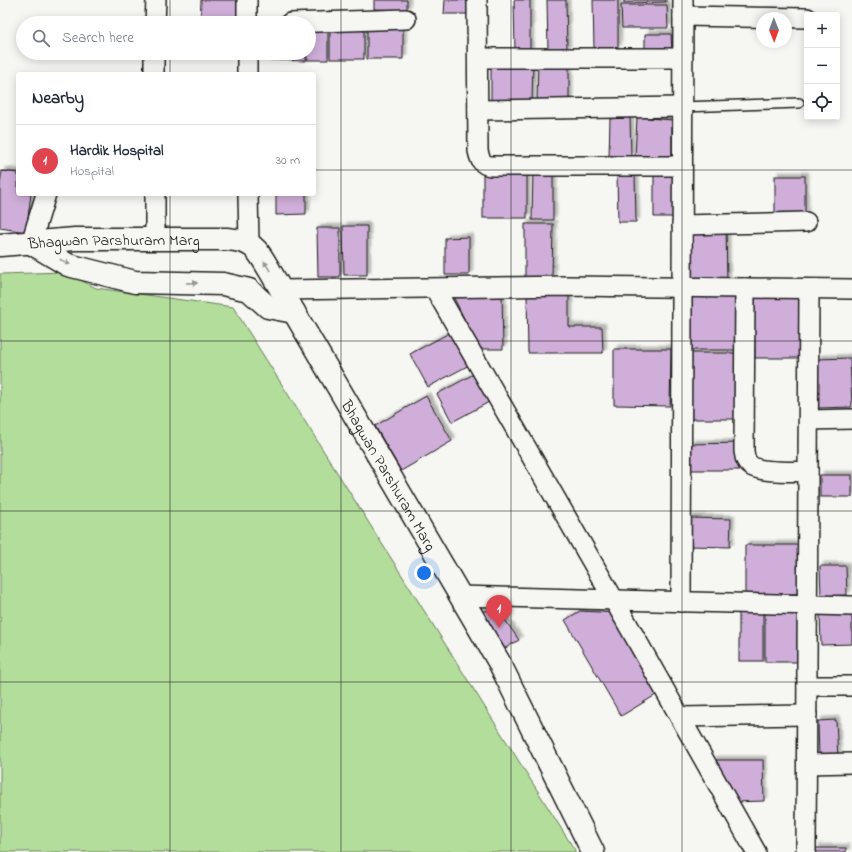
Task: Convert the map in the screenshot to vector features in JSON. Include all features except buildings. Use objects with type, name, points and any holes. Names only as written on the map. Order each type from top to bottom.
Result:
[{"type":"street","points":[[155,16],[156,0]]},
{"type":"street","points":[[247,0],[247,16]]},
{"type":"street","points":[[477,0],[478,152],[480,159],[486,165],[682,166]]},
{"type":"street","points":[[681,602],[683,8],[804,18]]},
{"type":"street","points":[[316,22],[406,19]]},
{"type":"street","points":[[478,58],[682,58]]},
{"type":"street","points":[[154,60],[154,72]]},
{"type":"street","points":[[247,60],[247,72]]},
{"type":"street","points":[[478,110],[682,107]]},
{"type":"street","points":[[0,245],[31,243],[45,196]]},
{"type":"street","points":[[155,196],[155,239]]},
{"type":"street","points":[[248,196],[249,243]]},
{"type":"street","points":[[682,225],[806,222]]},
{"type":"street","name":"Bhagwan Parshuram Marg","points":[[31,243],[75,239],[227,239],[249,243],[256,248],[499,662],[592,852]]},
{"type":"street","name":"Bhagwan Parshuram Marg","points":[[31,243],[68,265],[135,282],[222,284],[249,290],[268,307],[294,312]]},
{"type":"street","points":[[281,290],[567,286],[852,289]]},
{"type":"street","points":[[745,288],[745,460],[751,466],[759,470],[808,472]]},
{"type":"street","points":[[435,289],[614,600],[756,852]]},
{"type":"street","points":[[806,852],[809,289]]},
{"type":"street","points":[[809,420],[852,419]]},
{"type":"street","points":[[460,596],[852,606]]},
{"type":"street","points":[[807,686],[852,686]]},
{"type":"street","points":[[680,717],[807,714]]},
{"type":"street","points":[[807,764],[852,763]]},
{"type":"lane","points":[[682,107],[799,104]]},
{"type":"green space","points":[[65,272],[96,288],[233,307],[576,852],[0,852],[0,274]]},
{"type":"place","name":"Hardik Hospital","points":[[499,628]]}]
